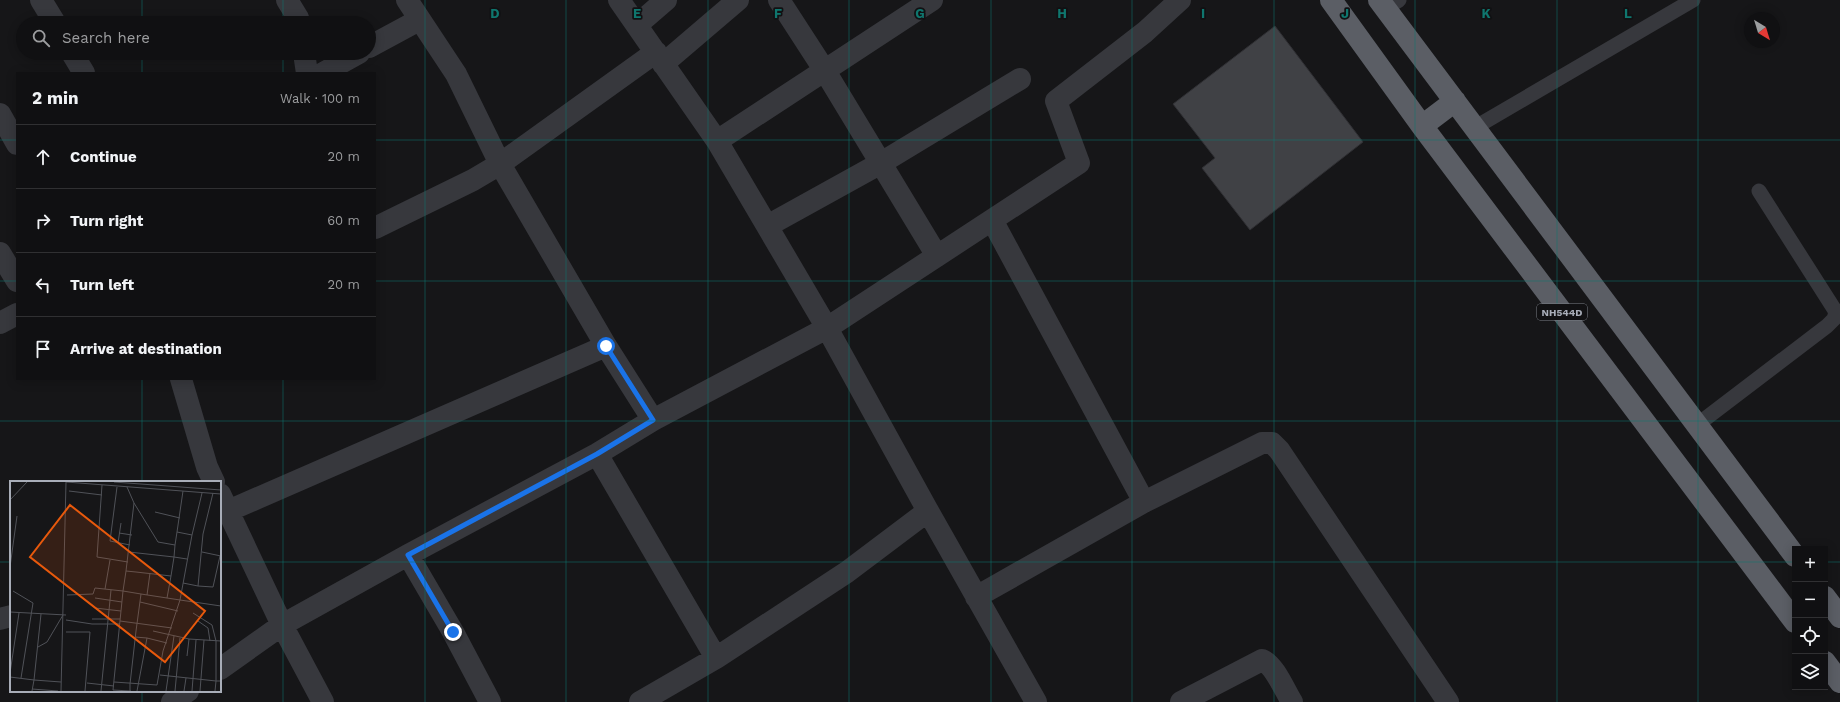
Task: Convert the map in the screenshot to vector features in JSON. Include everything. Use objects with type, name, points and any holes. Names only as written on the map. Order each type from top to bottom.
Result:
[{"type":"highway","name":"NH544D","points":[[1331,0],[1422,126],[1792,618]]},
{"type":"highway","name":"NH544D","points":[[1388,3],[1474,128],[1792,552]]},
{"type":"highway","points":[[1422,126],[1455,101]]},
{"type":"highway","points":[[1828,601],[1840,617]]},
{"type":"highway","points":[[1828,666],[1840,682]]},
{"type":"street","points":[[42,0],[51,16]]},
{"type":"street","points":[[287,0],[297,16]]},
{"type":"street","points":[[407,0],[456,74],[500,164],[606,346],[653,420]]},
{"type":"street","points":[[619,0],[717,141],[827,328],[1032,700]]},
{"type":"street","points":[[637,25],[666,0]]},
{"type":"street","points":[[376,228],[473,180],[500,164],[659,58],[738,0]]},
{"type":"street","points":[[779,0],[825,71],[937,256]]},
{"type":"street","points":[[717,141],[932,0]]},
{"type":"street","points":[[221,668],[282,626],[408,555],[597,454],[653,420],[827,328],[1079,163],[1056,101],[1145,32],[1180,0]]},
{"type":"street","points":[[376,43],[419,20]]},
{"type":"street","points":[[76,60],[83,72]]},
{"type":"street","points":[[305,60],[308,72]]},
{"type":"street","points":[[325,72],[346,60]]},
{"type":"street","points":[[767,226],[881,163],[1020,79]]},
{"type":"street","points":[[0,114],[16,142]]},
{"type":"street","points":[[992,220],[1144,502]]},
{"type":"street","points":[[0,253],[16,279]]},
{"type":"street","points":[[0,323],[16,315]]},
{"type":"street","points":[[322,702],[282,626],[224,503],[606,346]]},
{"type":"street","points":[[182,380],[207,467],[214,481]]},
{"type":"street","points":[[976,597],[1144,502],[1262,443],[1272,443],[1279,450],[1448,702]]},
{"type":"street","points":[[597,454],[716,658]]},
{"type":"street","points":[[640,702],[716,658],[847,572],[928,510]]},
{"type":"street","points":[[408,555],[453,632],[490,702]]},
{"type":"street","points":[[0,619],[10,616]]},
{"type":"street","points":[[1187,701],[1262,660],[1266,661],[1271,666],[1292,702]]},
{"type":"street","points":[[172,702],[187,692]]},
{"type":"lane","points":[[1474,128],[1693,0]]},
{"type":"lane","points":[[1697,425],[1827,326],[1834,319],[1836,312],[1759,191]]},
{"type":"building","points":[[1275,26],[1363,142],[1250,230],[1202,168],[1215,158],[1173,104]]},
{"type":"route","points":[[453,632],[408,555],[597,454],[653,420],[606,346]]}]
